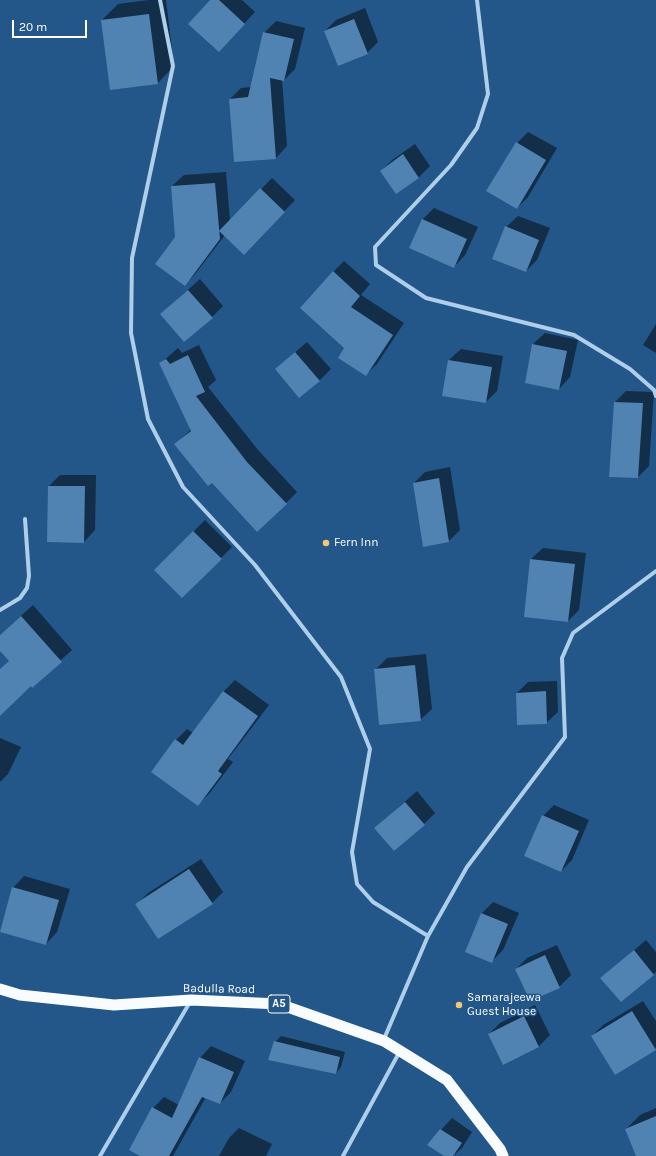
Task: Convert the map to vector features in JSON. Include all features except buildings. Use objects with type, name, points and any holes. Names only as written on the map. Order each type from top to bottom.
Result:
[{"type":"highway","name":"Badulla Road","points":[[0,989],[20,995],[114,1005],[191,1000],[279,1004],[384,1041],[447,1080],[500,1149],[503,1156]]},
{"type":"street","points":[[160,0],[173,66],[132,258],[132,333],[148,419],[183,487],[255,564],[341,677],[370,749],[352,852],[357,884],[373,902],[428,936]]},
{"type":"street","points":[[476,0],[488,94],[477,128],[451,165],[375,247],[376,265],[426,298],[574,335],[630,369],[654,390],[656,396]]},
{"type":"street","points":[[0,610],[20,598],[27,588],[30,576],[25,519]]},
{"type":"street","points":[[384,1041],[428,936],[467,867],[565,737],[562,658],[573,633],[656,571]]},
{"type":"street","points":[[100,1156],[191,1000]]},
{"type":"street","points":[[343,1156],[401,1051]]},
{"type":"place","name":"Fern Inn","points":[[326,543]]},
{"type":"place","name":"Samarajeewa Guest House","points":[[459,1005]]}]
